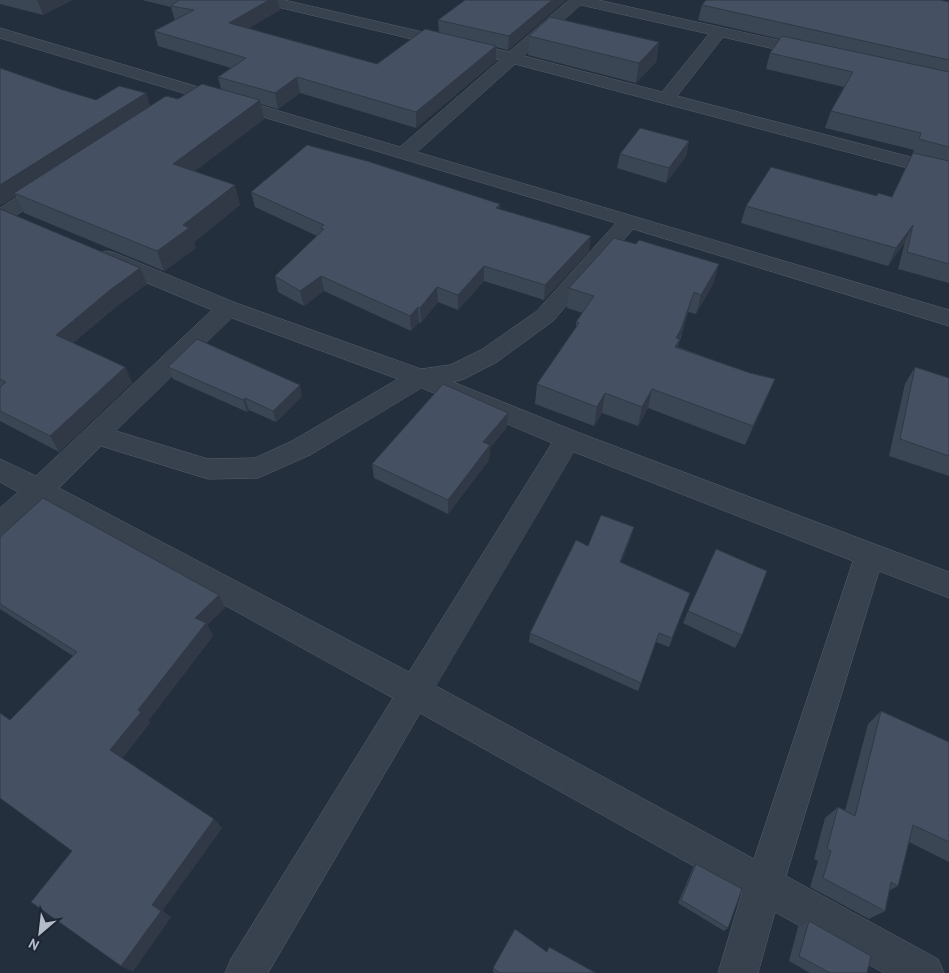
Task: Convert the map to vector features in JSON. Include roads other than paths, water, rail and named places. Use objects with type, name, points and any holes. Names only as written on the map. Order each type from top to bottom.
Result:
[{"type":"street","points":[[265,0],[512,58],[949,173]]},
{"type":"street","points":[[403,154],[578,0],[825,55]]},
{"type":"street","points":[[666,99],[719,32]]},
{"type":"street","points":[[0,33],[949,318]]},
{"type":"street","points":[[177,102],[193,91]]},
{"type":"street","points":[[2,214],[63,176]]},
{"type":"street","points":[[2,214],[29,225]]},
{"type":"street","points":[[97,435],[208,469],[258,468],[301,448],[420,378],[455,373],[489,356],[546,316],[629,221]]},
{"type":"street","points":[[82,248],[228,308],[420,378],[568,439],[949,584]]},
{"type":"street","points":[[0,525],[97,435],[228,308]]},
{"type":"street","points":[[244,973],[416,694],[568,439]]},
{"type":"street","points":[[0,469],[416,694],[924,973]]},
{"type":"street","points":[[738,973],[764,885],[870,554]]}]
